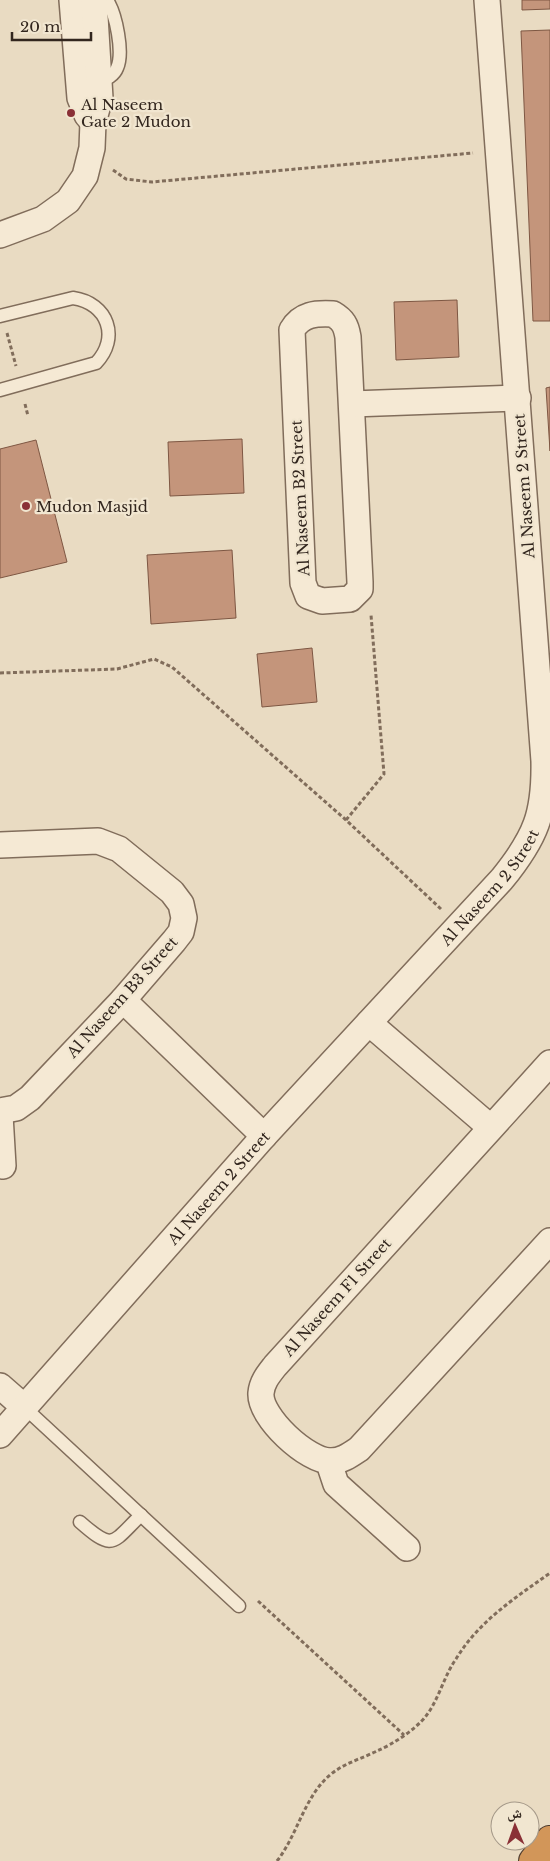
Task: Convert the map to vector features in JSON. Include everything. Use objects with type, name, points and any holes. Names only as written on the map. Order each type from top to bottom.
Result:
[{"type":"highway","points":[[533,1861],[550,1840]]},
{"type":"street","name":"Al Naseem 2 Street","points":[[0,1435],[264,1136],[459,926],[524,852],[538,822],[544,792],[542,621],[518,398],[487,0]]},
{"type":"street","points":[[0,234],[43,219],[68,201],[85,176],[92,148],[93,122],[99,106],[99,82],[88,8]]},
{"type":"street","points":[[88,8],[80,98],[86,115],[93,122]]},
{"type":"street","name":"Al Naseem B2 Street","points":[[333,314],[342,319],[347,328],[352,404],[360,589],[350,599],[322,601],[308,596],[304,590],[292,330],[297,322],[304,317],[333,314]]},
{"type":"street","points":[[352,404],[518,398]]},
{"type":"street","name":"Al Naseem B3 Street","points":[[0,845],[98,841],[119,849],[172,892],[181,904],[184,918],[181,932],[123,1000],[30,1098],[16,1108],[0,1111]]},
{"type":"street","points":[[123,1000],[264,1136]]},
{"type":"street","points":[[369,1023],[490,1127]]},
{"type":"street","name":"Al Naseem F1 Street","points":[[331,1462],[315,1458],[273,1423],[264,1410],[260,1394],[265,1379],[490,1127],[549,1065]]},
{"type":"street","points":[[0,1115],[3,1166]]},
{"type":"street","points":[[407,1548],[336,1484],[331,1469],[331,1462],[346,1458],[359,1449],[550,1240]]},
{"type":"street","points":[[0,1386],[24,1407]]},
{"type":"lane","points":[[0,390],[96,364],[106,353],[110,339],[107,325],[95,305],[85,299],[73,298],[1,315]]},
{"type":"lane","points":[[24,1407],[239,1606]]},
{"type":"lane","points":[[80,1522],[102,1541],[107,1542],[118,1537],[141,1515]]},
{"type":"path","points":[[92,148],[102,161],[126,179],[152,182],[498,150]]},
{"type":"path","points":[[1,315],[28,416]]},
{"type":"path","points":[[346,820],[384,774],[373,621],[368,602],[360,589]]},
{"type":"path","points":[[0,672],[117,669],[154,659],[172,667],[346,820],[459,926]]},
{"type":"path","points":[[277,1861],[287,1848],[315,1791],[330,1774],[352,1761],[378,1751],[404,1735],[426,1716],[456,1659],[489,1618],[550,1573]]},
{"type":"building","points":[[522,0],[550,0],[550,9],[522,10]]},
{"type":"building","points":[[550,30],[550,321],[533,321],[521,31]]},
{"type":"building","points":[[457,300],[459,357],[396,360],[394,302]]},
{"type":"building","points":[[550,387],[550,451],[546,388]]},
{"type":"building","points":[[242,439],[244,493],[170,496],[168,442]]},
{"type":"building","name":"Mudon Masjid","points":[[36,440],[67,562],[0,578],[0,449]]},
{"type":"building","points":[[232,550],[236,618],[151,624],[147,555]]},
{"type":"building","points":[[312,648],[317,702],[262,707],[257,654]]},
{"type":"place","name":"Al Naseem Gate 2 Mudon","points":[[71,113]]},
{"type":"place","name":"Mudon Masjid","points":[[26,506]]}]
